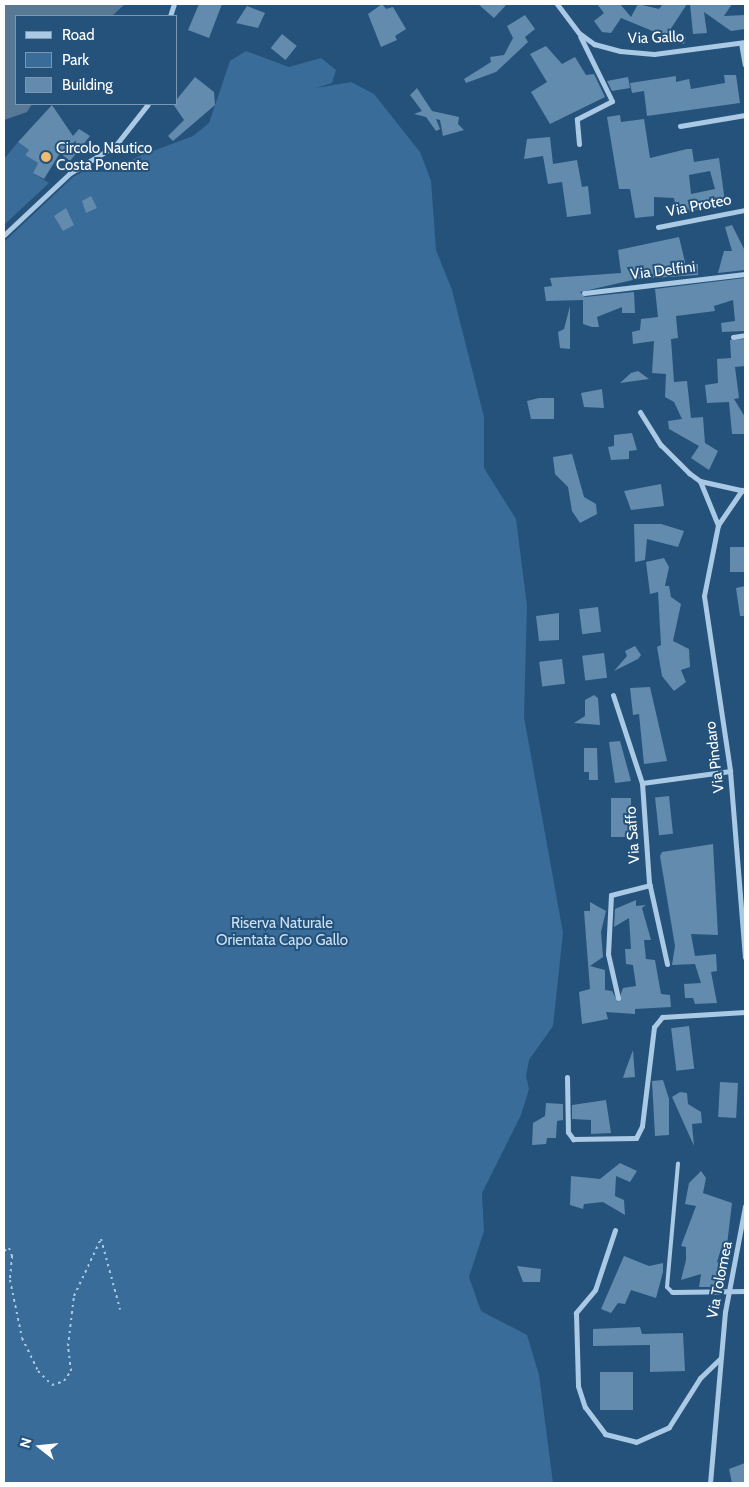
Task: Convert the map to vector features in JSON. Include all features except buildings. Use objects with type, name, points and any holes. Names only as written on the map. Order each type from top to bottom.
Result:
[{"type":"street","name":"Via Gallo","points":[[557,4],[579,33],[594,44],[640,54],[743,43]]},
{"type":"street","points":[[579,33],[612,100],[577,119],[579,144]]},
{"type":"street","points":[[743,43],[745,64]]},
{"type":"street","points":[[4,235],[70,173],[115,146],[147,105]]},
{"type":"street","points":[[680,126],[745,115]]},
{"type":"street","name":"Via Proteo","points":[[658,227],[745,210]]},
{"type":"street","name":"Via Delfini","points":[[584,293],[745,274]]},
{"type":"street","points":[[733,337],[745,335]]},
{"type":"street","points":[[640,412],[673,460],[700,480],[744,490]]},
{"type":"street","points":[[700,480],[718,525]]},
{"type":"street","name":"Via Pindaro","points":[[744,490],[718,525],[704,596],[730,771],[745,957]]},
{"type":"street","name":"Via Saffo","points":[[613,695],[642,782],[650,885],[667,964]]},
{"type":"street","points":[[642,782],[730,771]]},
{"type":"street","points":[[618,998],[608,954],[611,895],[650,885]]},
{"type":"street","points":[[567,1077],[568,1132],[573,1139],[636,1138],[642,1126],[654,1027],[662,1018],[745,1012]]},
{"type":"street","name":"Via Tolomea","points":[[710,1483],[720,1359],[745,1206]]},
{"type":"street","points":[[615,1230],[595,1290],[576,1313],[578,1386],[585,1407],[605,1434],[636,1442],[669,1426],[700,1378],[720,1359]]},
{"type":"street","points":[[672,1292],[730,1294],[745,1291]]},
{"type":"lane","points":[[672,1292],[667,1287],[678,1163]]},
{"type":"path","points":[[4,1251],[9,1248],[12,1256],[10,1280],[22,1338],[38,1371],[52,1385],[64,1381],[71,1372],[68,1346],[74,1296],[101,1239],[120,1310]]},
{"type":"green space","name":"Riserva Naturale Orientata Capo Gallo","points":[[246,51],[289,67],[321,58],[336,70],[332,83],[316,88],[351,82],[374,94],[420,152],[431,181],[436,250],[452,290],[484,417],[484,468],[516,519],[527,606],[524,717],[563,933],[553,1026],[529,1060],[526,1076],[529,1089],[521,1115],[482,1193],[484,1231],[469,1277],[481,1311],[527,1335],[539,1375],[553,1483],[4,1483],[4,242],[73,177],[84,171],[114,172],[137,157],[193,136],[209,123],[230,61]]},
{"type":"green space","points":[[18,142],[29,150],[25,155],[38,163],[33,173],[49,183],[4,225],[4,159]]},
{"type":"shaded area","points":[[4,4],[125,4],[113,15],[15,15],[15,105],[31,105],[27,112],[4,120]]},
{"type":"place","name":"Circolo Nautico Costa Ponente","points":[[46,157]]}]
